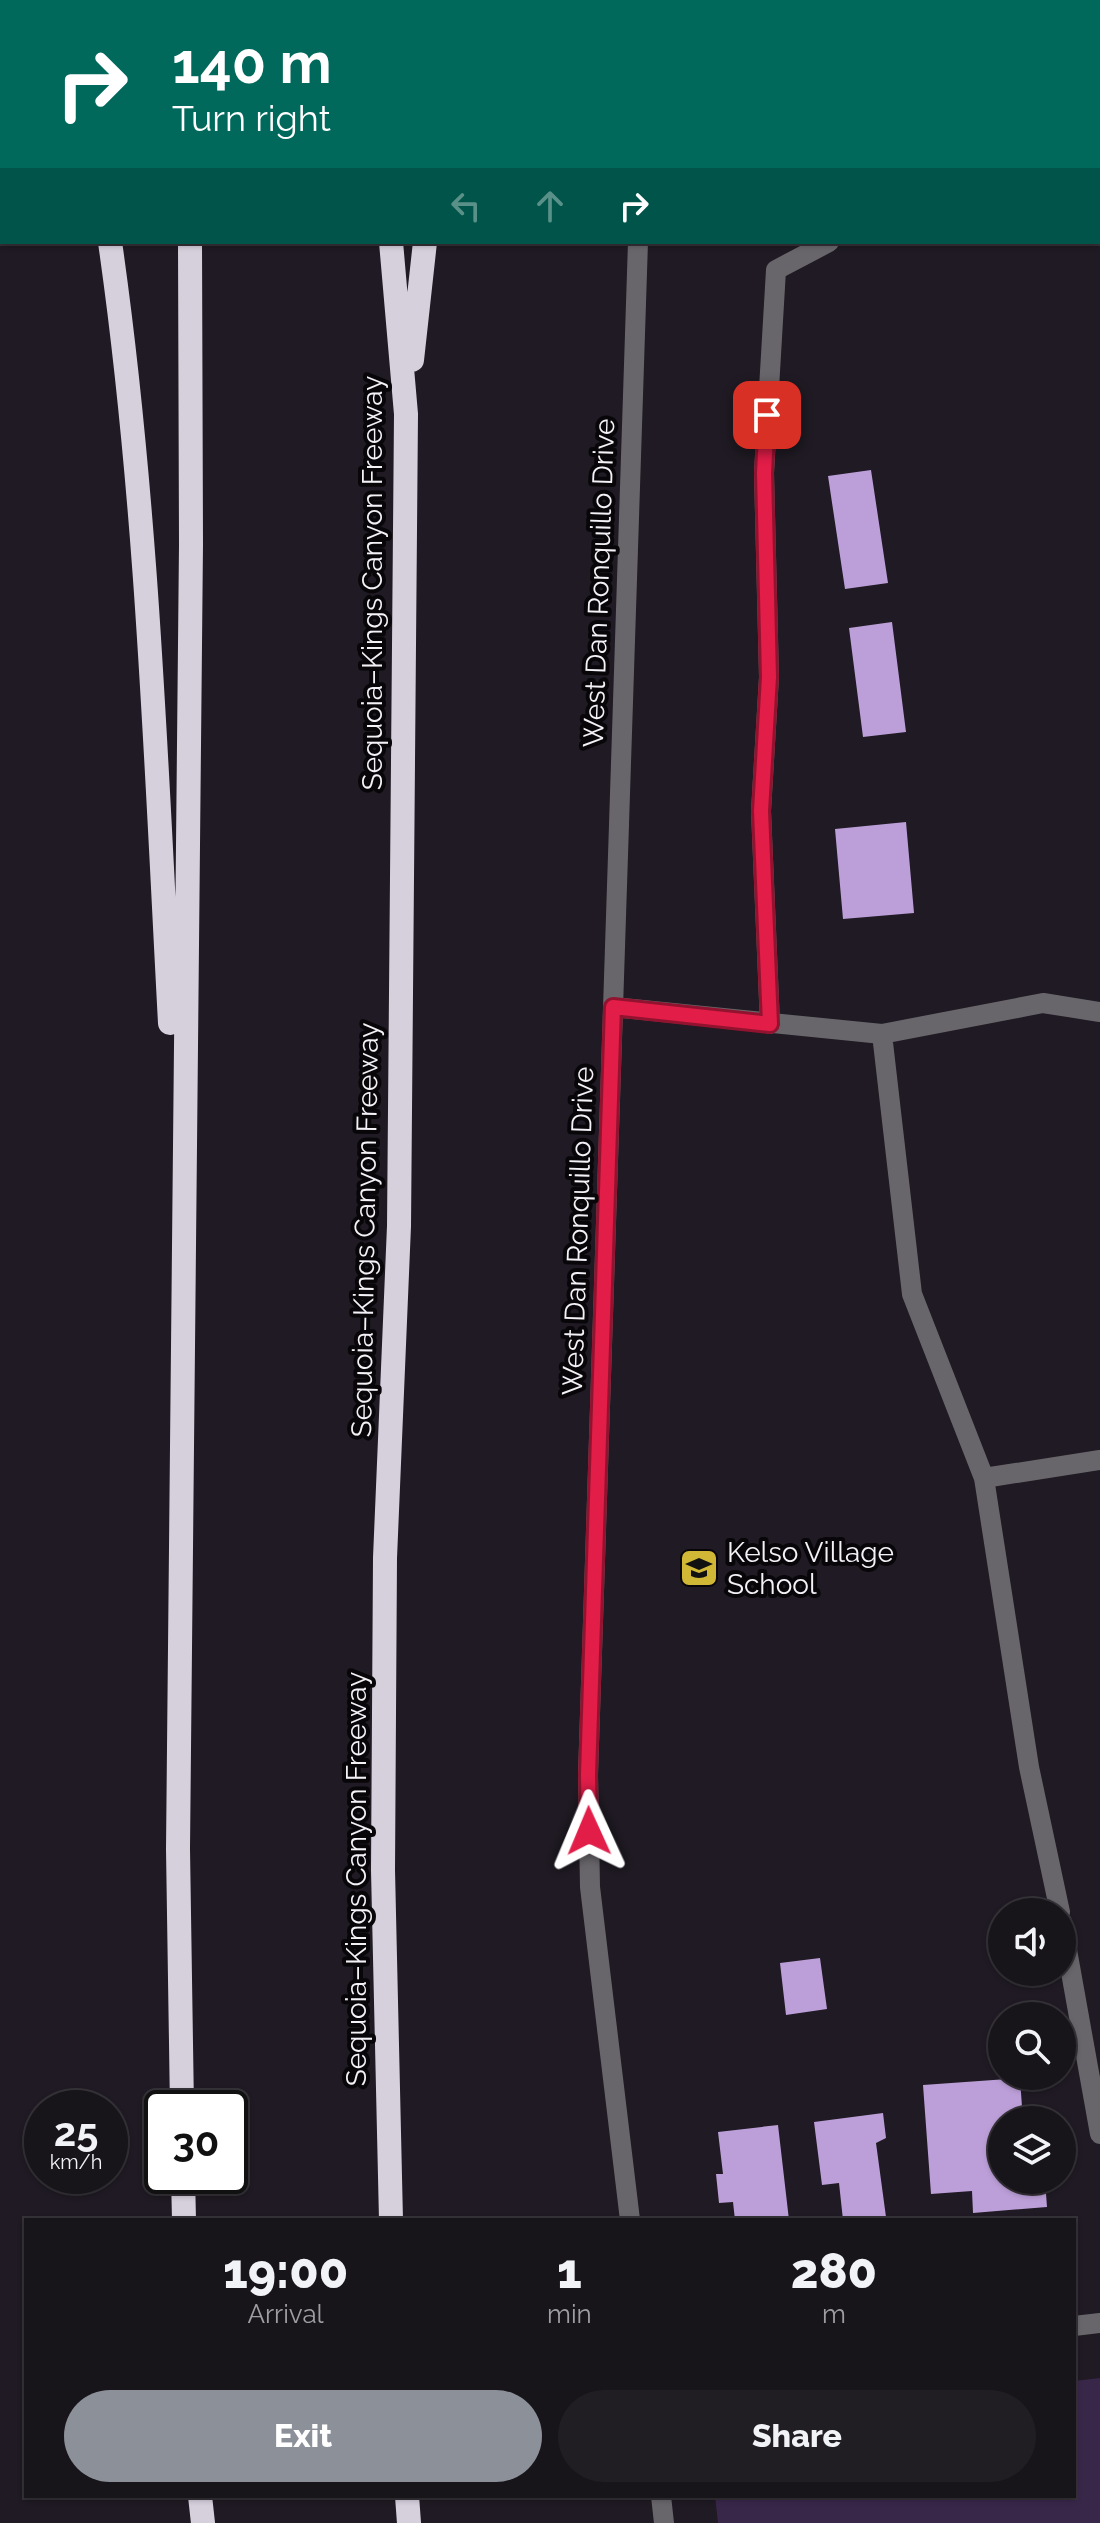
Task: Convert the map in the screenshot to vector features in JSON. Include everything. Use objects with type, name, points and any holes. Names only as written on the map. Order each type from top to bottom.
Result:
[{"type":"highway","points":[[110,244],[127,359],[147,602],[183,1241]]},
{"type":"highway","points":[[182,2090],[178,1834],[191,544],[190,244]]},
{"type":"highway","name":"Sequoia–Kings Canyon Freeway","points":[[391,244],[406,414],[399,1226],[384,1574],[383,1870],[391,2218]]},
{"type":"highway","points":[[406,414],[425,244]]},
{"type":"highway","points":[[183,2194],[184,2218]]},
{"type":"highway","points":[[200,2498],[203,2523]]},
{"type":"highway","points":[[407,2498],[409,2523]]},
{"type":"street","name":"West Dan Ronquillo Drive","points":[[630,2218],[590,1887],[588,1775],[638,244]]},
{"type":"street","points":[[770,1024],[761,811],[769,677],[764,473],[776,270],[825,244]]},
{"type":"street","points":[[613,1007],[882,1034],[1043,1003],[1100,1012]]},
{"type":"street","points":[[882,1034],[912,1294],[984,1478],[1029,1767],[1057,1898]]},
{"type":"street","points":[[984,1478],[1100,1460]]},
{"type":"street","points":[[1073,1986],[1100,2134]]},
{"type":"street","points":[[1076,2326],[1100,2323]]},
{"type":"street","points":[[661,2498],[664,2523]]},
{"type":"shaded area","points":[[1100,2378],[1100,2523],[718,2523],[715,2498],[1076,2498],[1076,2381]]},
{"type":"building","points":[[871,470],[888,583],[845,589],[828,476]]},
{"type":"building","points":[[892,622],[906,732],[863,737],[849,628]]},
{"type":"building","points":[[906,822],[914,913],[843,919],[835,829]]},
{"type":"building","points":[[820,1958],[827,2009],[786,2015],[780,1963]]},
{"type":"building","points":[[988,2080],[988,2090],[1021,2090],[1022,2106],[988,2106],[988,2194],[1046,2194],[1047,2207],[973,2213],[972,2191],[931,2194],[923,2085]]},
{"type":"building","points":[[883,2113],[886,2138],[876,2143],[886,2217],[843,2218],[839,2183],[822,2185],[814,2122]]},
{"type":"building","points":[[778,2125],[789,2218],[735,2218],[733,2202],[719,2203],[716,2174],[723,2174],[718,2132]]},
{"type":"place","name":"Kelso Village School","points":[[699,1568]]},
{"type":"route","points":[[589,1831],[588,1775],[613,1007],[770,1024],[761,811],[769,677],[764,473],[767,415]]}]
